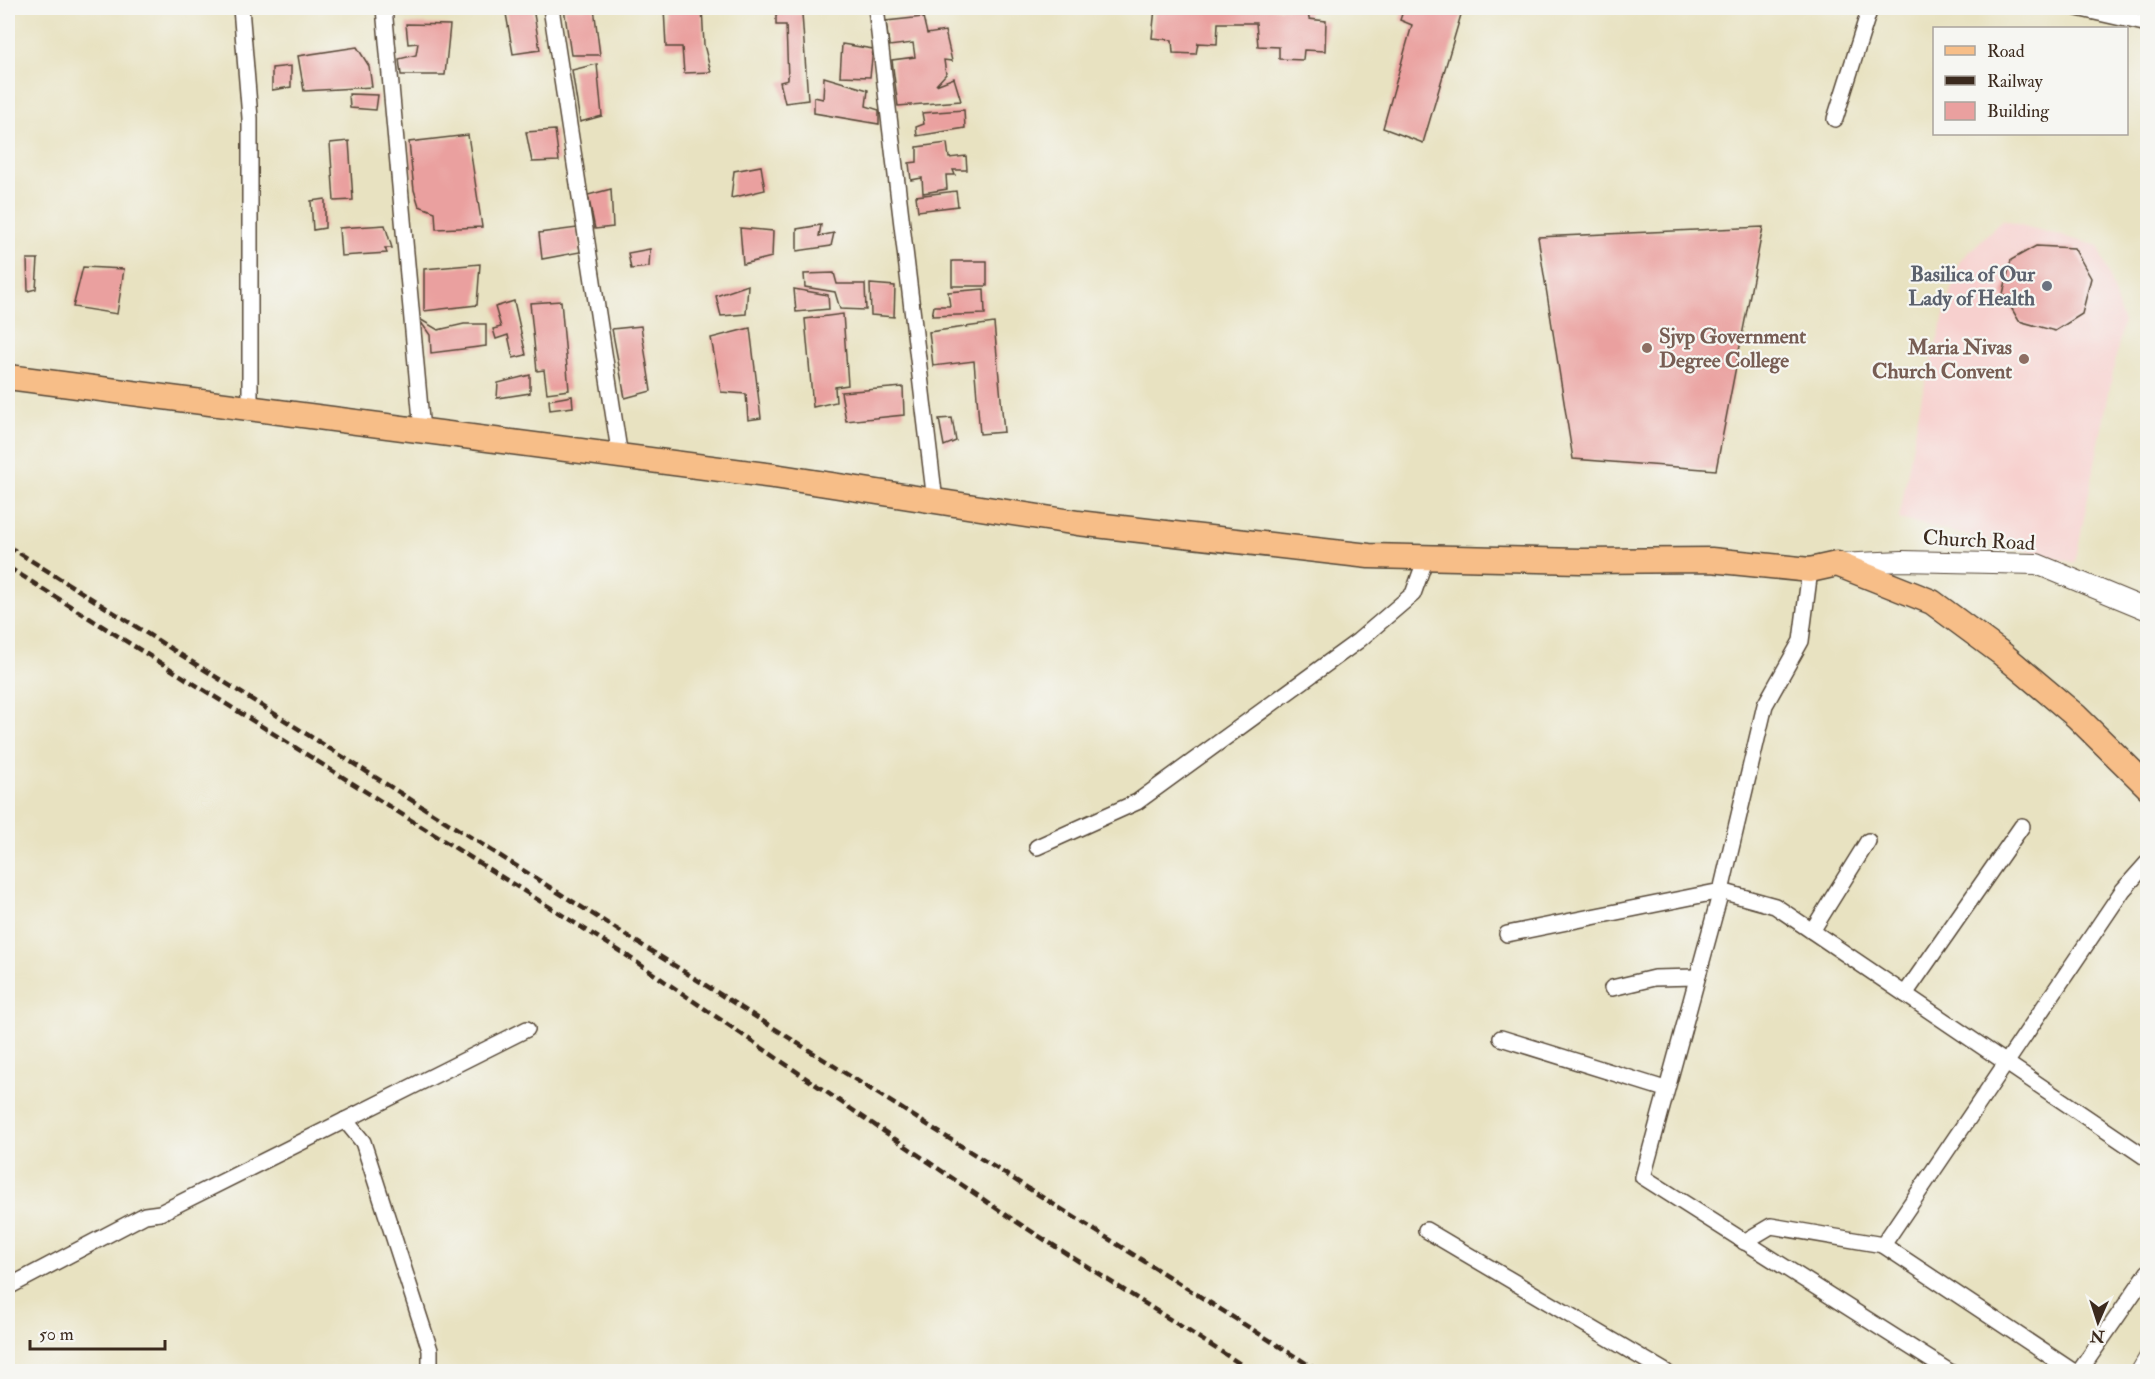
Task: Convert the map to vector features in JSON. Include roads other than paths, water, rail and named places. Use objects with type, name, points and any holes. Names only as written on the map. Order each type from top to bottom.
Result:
[{"type":"main road","points":[[8,377],[774,476],[1078,523],[1369,556],[1581,561],[1711,560],[1810,570],[1837,564],[1932,602],[2001,653],[2076,716],[2148,787]]},
{"type":"street","points":[[240,8],[250,118],[250,408]]},
{"type":"street","points":[[384,8],[422,431]]},
{"type":"street","points":[[551,8],[620,456]]},
{"type":"street","points":[[876,8],[935,501]]},
{"type":"street","points":[[1834,119],[1870,8]]},
{"type":"street","points":[[2077,8],[2141,18]]},
{"type":"street","points":[[1037,847],[1137,802],[1358,641],[1413,594],[1426,558]]},
{"type":"street","name":"Church Road","points":[[1837,564],[1902,561],[2037,564],[2148,610]]},
{"type":"street","points":[[1810,570],[1801,641],[1765,705],[1721,891],[1642,1177],[1950,1371]]},
{"type":"street","points":[[1905,994],[2022,826]]},
{"type":"street","points":[[1812,932],[1868,841]]},
{"type":"street","points":[[1883,1245],[2124,890],[2148,862]]},
{"type":"street","points":[[1507,934],[1721,891],[1775,906],[2148,1159]]},
{"type":"street","points":[[1612,988],[1654,978],[1697,977]]},
{"type":"street","points":[[8,1287],[145,1215],[160,1213],[527,1029]]},
{"type":"street","points":[[1501,1038],[1665,1089]]},
{"type":"street","points":[[345,1120],[363,1142],[430,1350],[430,1371]]},
{"type":"street","points":[[1744,1242],[1771,1226],[1883,1245],[2077,1371],[2148,1272]]},
{"type":"street","points":[[1426,1230],[1666,1371]]},
{"type":"lane","points":[[2133,1371],[2148,1348]]},
{"type":"railway","points":[[8,546],[1320,1372]]},
{"type":"railway","points":[[8,567],[629,957],[1012,1219],[1253,1372]]},
{"type":"place","name":"Basilica of Our Lady of Health","points":[[2047,286]]},
{"type":"place","name":"Sjvp Government Degree College","points":[[1647,348]]},
{"type":"place","name":"Maria Nivas Church Convent","points":[[2024,359]]}]
